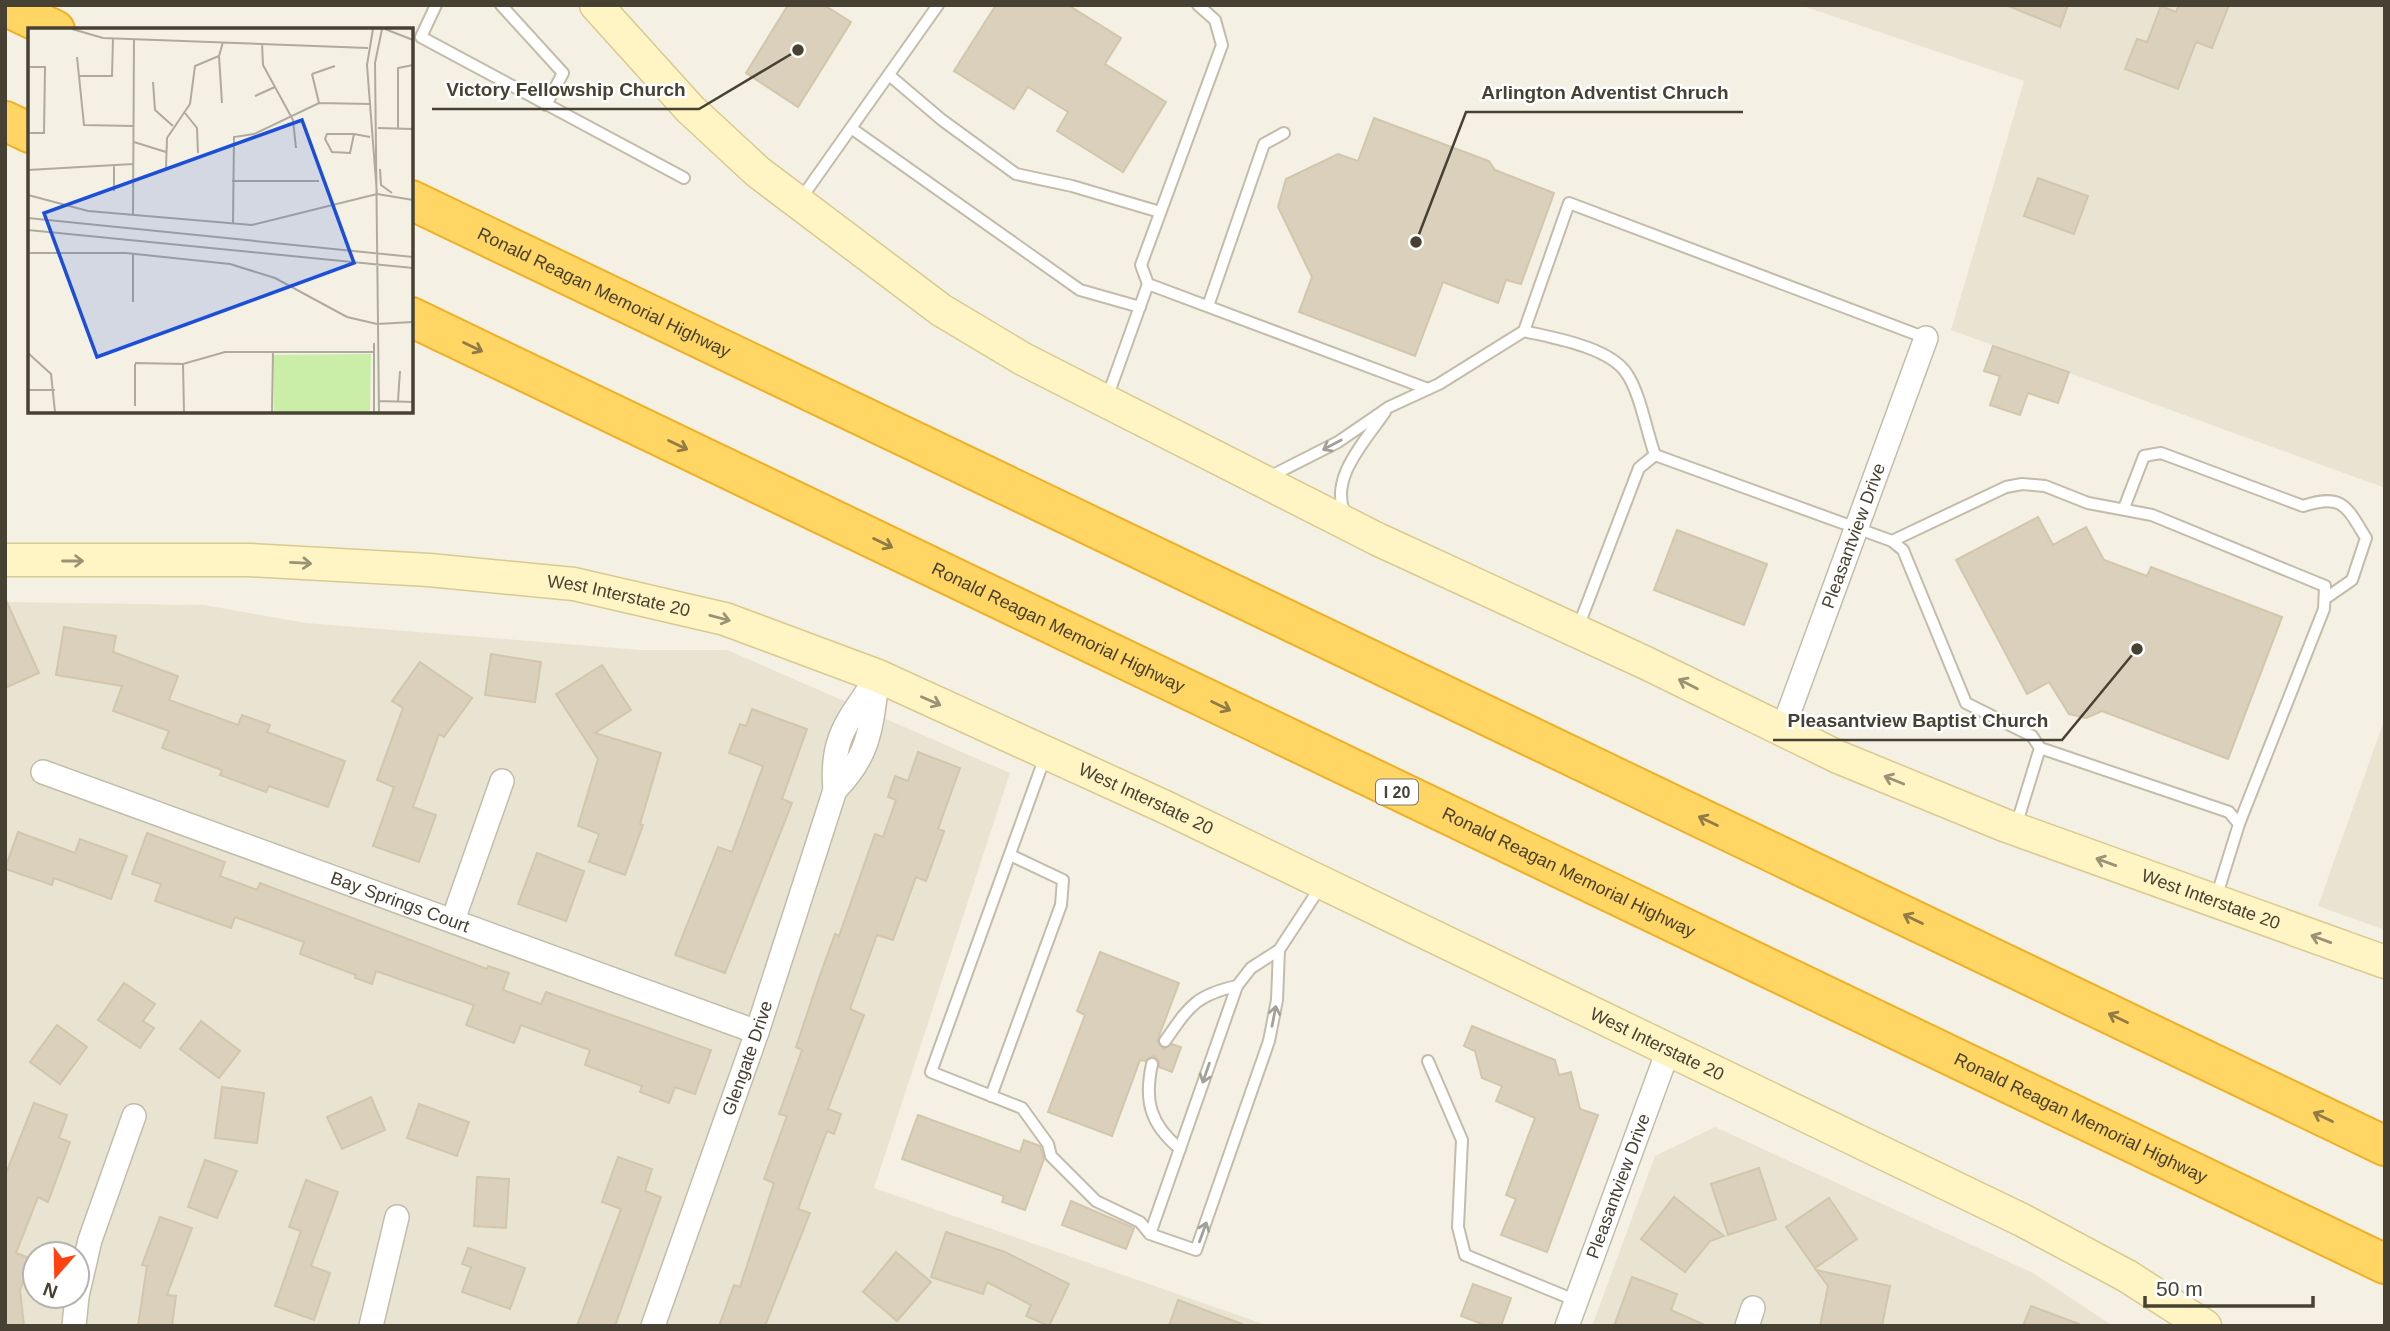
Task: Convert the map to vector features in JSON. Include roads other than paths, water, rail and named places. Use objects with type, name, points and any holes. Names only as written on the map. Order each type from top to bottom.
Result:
[{"type":"highway","points":[[5,6],[51,28]]},
{"type":"highway","points":[[5,121],[28,131]]},
{"type":"highway","name":"Ronald Reagan Memorial Highway","points":[[413,201],[2385,1146]]},
{"type":"highway","name":"Ronald Reagan Memorial Highway","points":[[413,318],[2385,1264]]},
{"type":"main road","name":"West Interstate 20","points":[[596,5],[690,109],[758,172],[941,310],[1023,359],[1358,529],[1782,731],[2015,829],[2385,962]]},
{"type":"main road","name":"West Interstate 20","points":[[5,560],[249,560],[429,570],[574,584],[724,619],[878,676],[1669,1048],[2022,1220],[2127,1276],[2205,1326]]},
{"type":"street","name":"Pleasantview Drive","points":[[1782,731],[1926,338]]},
{"type":"street","name":"Glengate Drive","points":[[653,1326],[757,1032],[835,790],[832,760],[841,732],[878,676]]},
{"type":"street","name":"Glengate Drive","points":[[835,790],[856,769],[872,724],[878,676]]},
{"type":"street","points":[[841,732],[866,742]]},
{"type":"street","name":"Bay Springs Court","points":[[43,772],[757,1032]]},
{"type":"street","points":[[453,920],[502,781]]},
{"type":"street","name":"Pleasantview Drive","points":[[1567,1326],[1669,1048]]},
{"type":"street","points":[[90,1240],[134,1116]]},
{"type":"street","points":[[371,1326],[397,1217]]},
{"type":"lane","points":[[436,5],[421,37],[684,178]]},
{"type":"lane","points":[[500,5],[563,73],[546,104]]},
{"type":"lane","points":[[798,202],[938,5]]},
{"type":"lane","points":[[1106,402],[1148,284],[1141,265],[1222,45],[1215,20],[1198,5]]},
{"type":"lane","points":[[889,75],[942,120],[1016,174],[1160,212]]},
{"type":"lane","points":[[851,128],[1080,290],[1140,307]]},
{"type":"lane","points":[[1208,306],[1264,144],[1284,133]]},
{"type":"lane","points":[[1261,480],[1338,442],[1388,407],[1428,389],[1524,331],[1569,203],[1926,338]]},
{"type":"lane","points":[[1148,284],[1428,389]]},
{"type":"lane","points":[[1524,331],[1586,348],[1605,356],[1627,373],[1655,456]]},
{"type":"lane","points":[[1358,529],[1342,508],[1342,481],[1388,407]]},
{"type":"lane","points":[[2124,508],[2144,456],[2161,453],[2303,506],[2325,499],[2347,507],[2366,538],[2352,580],[2326,598]]},
{"type":"lane","points":[[1655,456],[1857,526],[1892,541],[1903,551],[1966,703],[2032,736],[2040,748],[2229,812],[2239,824]]},
{"type":"lane","points":[[1576,631],[1639,468],[1655,456]]},
{"type":"lane","points":[[1892,541],[2006,487],[2022,484],[2045,486],[2103,507],[2152,514],[2325,586],[2326,598],[2239,824],[2215,901]]},
{"type":"lane","points":[[2015,829],[2040,748]]},
{"type":"lane","points":[[1046,753],[931,1072],[1022,1108],[1048,1144],[1051,1156],[1096,1201],[1140,1222],[1150,1234],[1196,1250],[1266,1052],[1277,1000],[1279,950]]},
{"type":"lane","points":[[991,1096],[1061,905],[1063,880],[1010,855]]},
{"type":"lane","points":[[1150,1234],[1237,986],[1251,968],[1279,950],[1323,884]]},
{"type":"lane","points":[[1165,1041],[1188,1009],[1210,992],[1237,986]]},
{"type":"lane","points":[[1428,1061],[1462,1140],[1458,1227],[1465,1255],[1577,1301]]},
{"type":"lane","points":[[1152,1064],[1148,1084],[1150,1110],[1156,1126],[1180,1149]]},
{"type":"place","name":"Victory Fellowship Church","points":[[798,50]]},
{"type":"place","name":"Arlington Adventist Chruch","points":[[1416,242]]},
{"type":"place","name":"Pleasantview Baptist Church","points":[[2137,649]]}]
